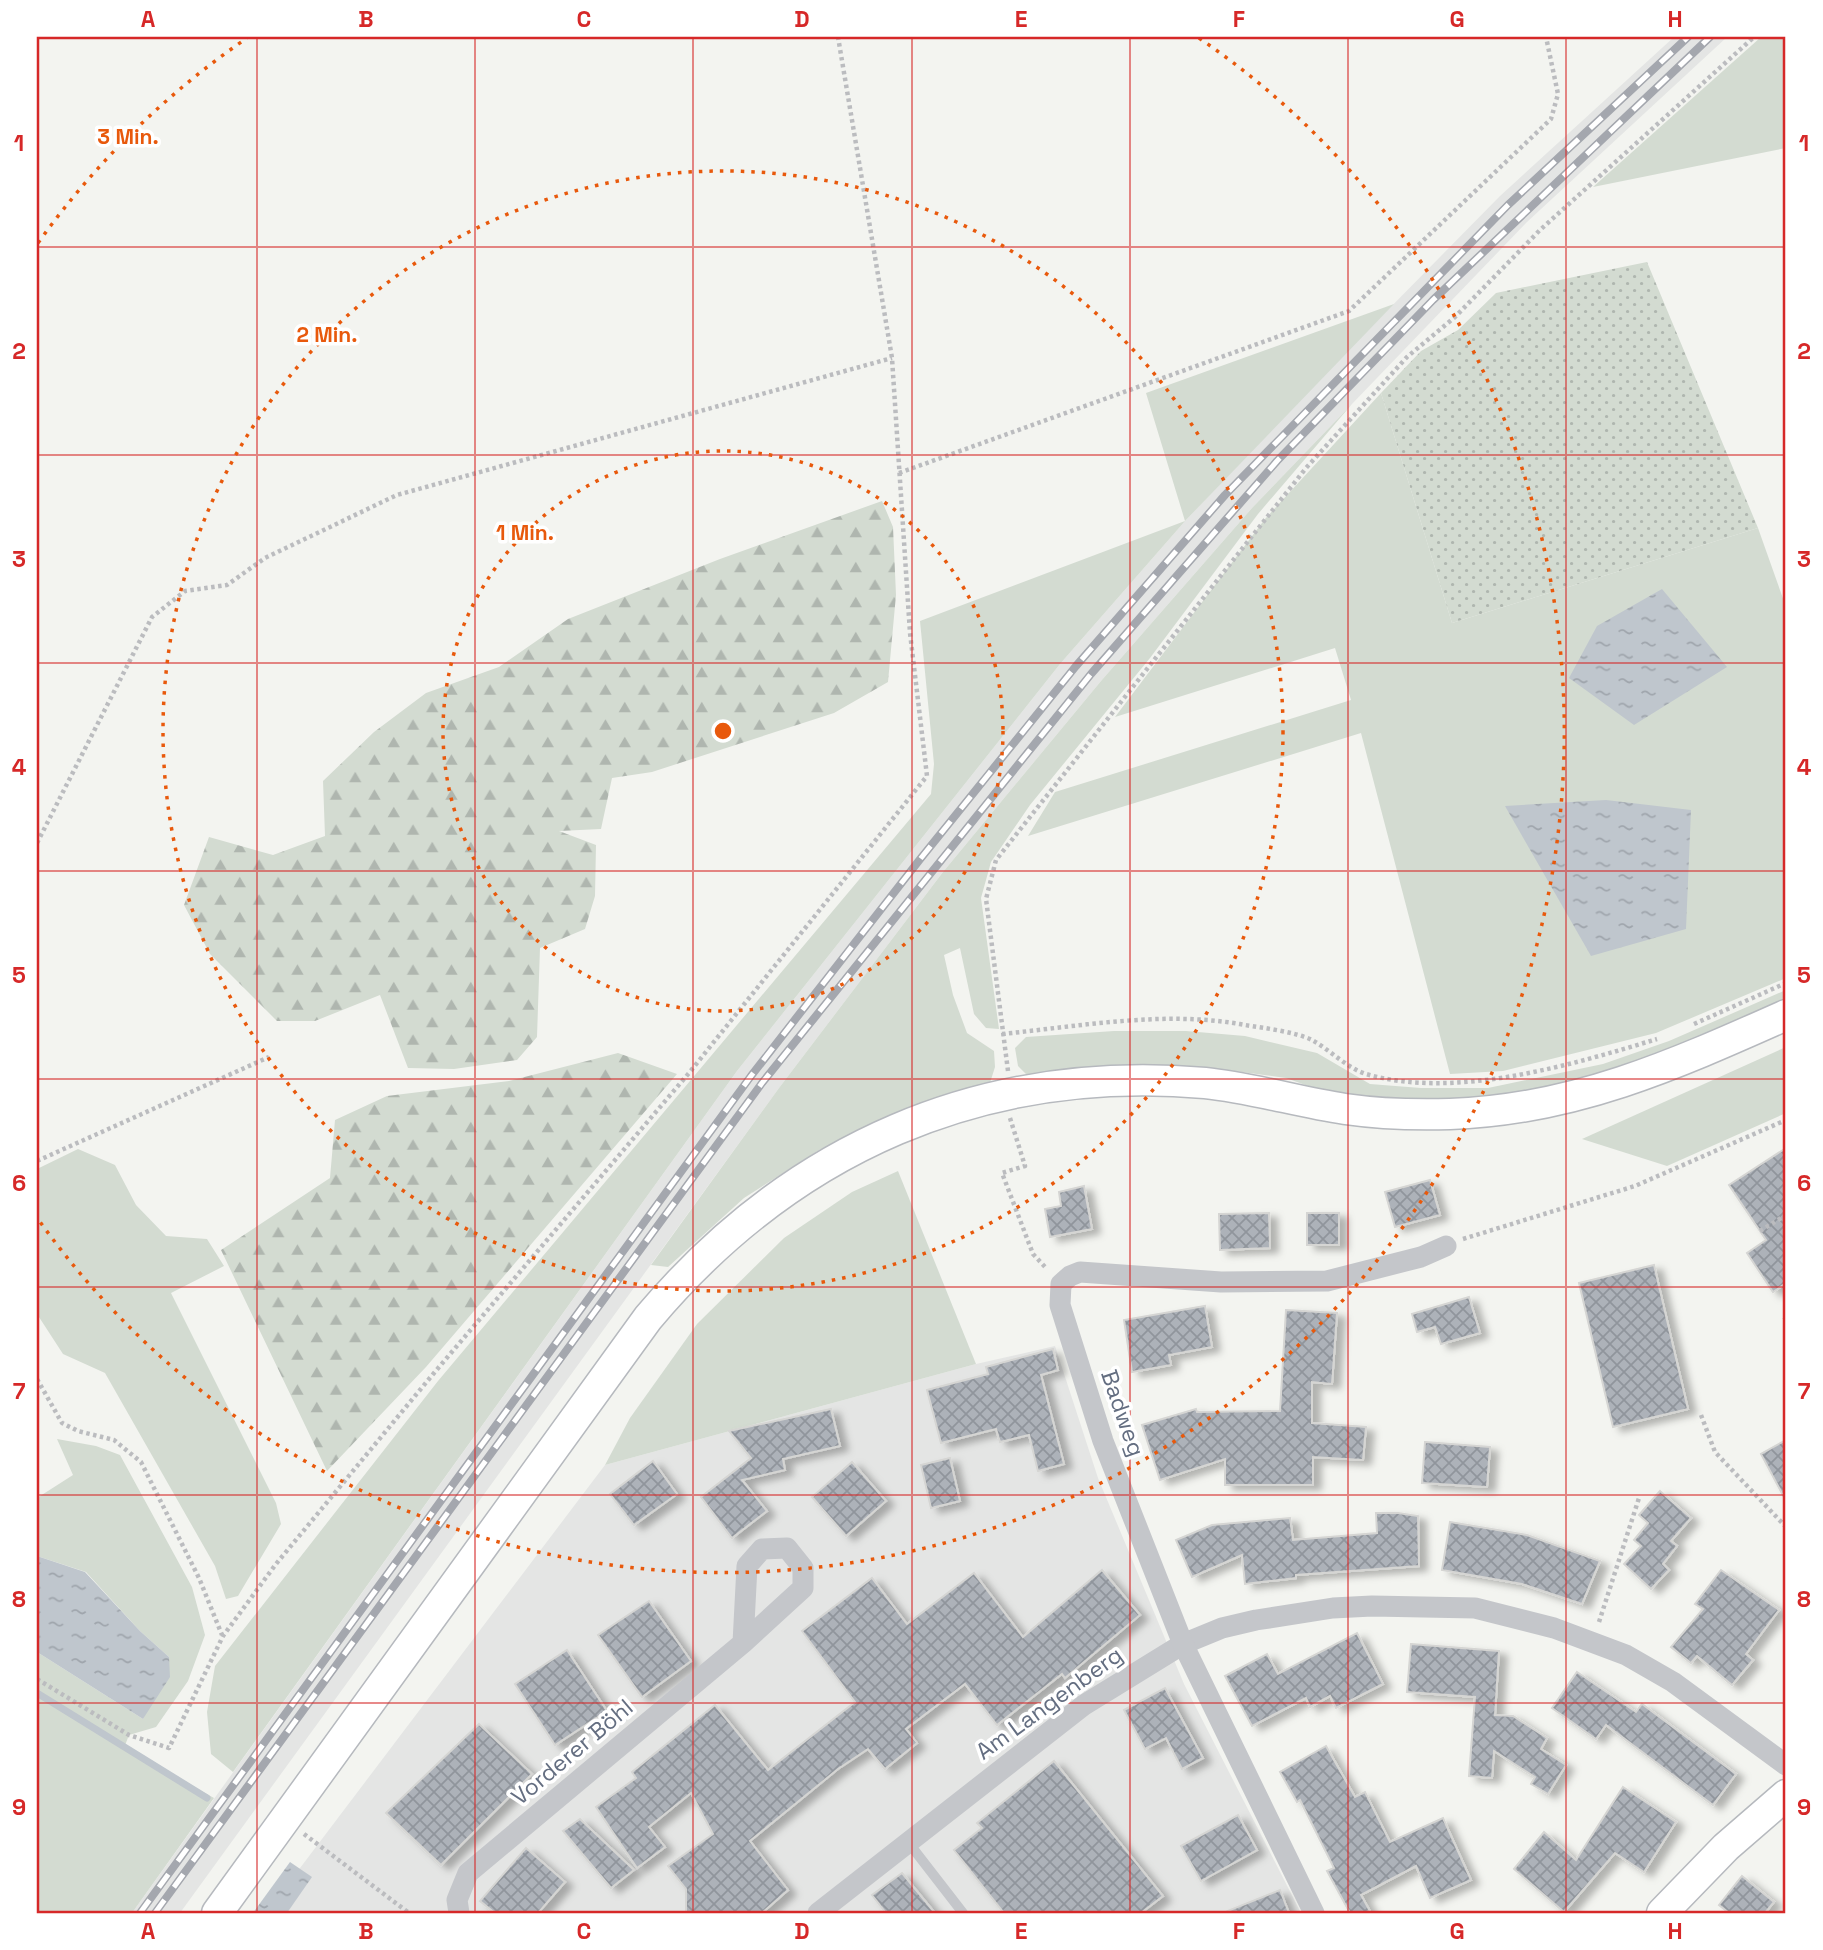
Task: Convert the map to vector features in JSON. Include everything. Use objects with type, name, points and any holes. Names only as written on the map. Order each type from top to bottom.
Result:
[{"type":"main road","points":[[218,1913],[648,1318],[696,1264],[732,1231],[779,1194],[841,1155],[907,1125],[953,1109],[1014,1109],[1077,1083],[1177,1081],[1243,1088],[1345,1109],[1380,1112],[1485,1112],[1555,1102],[1622,1084],[1691,1058],[1786,1015]]},
{"type":"main road","points":[[1662,1913],[1726,1847],[1786,1794]]},
{"type":"street","points":[[1061,1284],[1080,1272],[1221,1282],[1327,1281],[1421,1257],[1446,1246]]},
{"type":"street","name":"Badweg","points":[[1061,1284],[1060,1305],[1103,1441],[1183,1644],[1314,1913]]},
{"type":"street","name":"Am Langenberg","points":[[818,1913],[1084,1705],[1183,1644],[1222,1628],[1333,1608],[1475,1608],[1553,1628],[1626,1655],[1673,1682],[1786,1765]]},
{"type":"street","name":"Vorderer Böhl","points":[[459,1913],[457,1900],[468,1873],[743,1643]]},
{"type":"lane","points":[[908,1842],[963,1913]]},
{"type":"path","points":[[37,1679],[129,1735],[169,1748],[223,1636],[276,1564],[689,1073],[927,776],[910,633],[892,358],[838,37]]},
{"type":"path","points":[[900,473],[1349,311],[1550,119],[1558,94],[1546,37]]},
{"type":"path","points":[[1061,1284],[1033,1254],[1002,1173],[1025,1166],[1002,1034],[986,899],[996,860],[1306,468],[1407,357],[1455,317],[1540,230],[1754,37]]},
{"type":"path","points":[[37,844],[152,617],[185,591],[227,585],[265,558],[397,495],[892,358]]},
{"type":"path","points":[[1693,1024],[1786,983]]},
{"type":"path","points":[[1002,1034],[1115,1022],[1192,1019],[1244,1024],[1310,1039],[1364,1074],[1420,1084],[1488,1079],[1553,1068],[1659,1038]]},
{"type":"path","points":[[37,1161],[269,1057]]},
{"type":"path","points":[[998,1122],[1014,1109]]},
{"type":"path","points":[[1446,1246],[1635,1186],[1786,1120]]},
{"type":"path","points":[[1760,1231],[1786,1215]]},
{"type":"path","points":[[37,1379],[62,1423],[78,1431],[114,1440],[141,1462],[199,1578],[223,1636]]},
{"type":"path","points":[[1701,1415],[1715,1452],[1786,1527]]},
{"type":"path","points":[[1592,1642],[1639,1498]]},
{"type":"path","points":[[300,1831],[409,1913]]},
{"type":"shaded area","points":[[1674,37],[1727,37],[1527,222],[1252,508],[1101,681],[943,872],[779,1088],[180,1913],[132,1913],[737,1071],[1060,664],[1186,520],[1318,381],[1500,196]]},
{"type":"shaded area","points":[[1055,1346],[1098,1478],[1184,1684],[1301,1913],[266,1913],[605,1465],[976,1364]]},
{"type":"green space","points":[[1761,37],[1786,37],[1786,148],[1593,187]]},
{"type":"green space","points":[[1647,262],[1758,528],[1452,623],[1381,393],[1421,351],[1458,330],[1496,293]]},
{"type":"green space","points":[[1394,304],[1186,520],[1060,664],[737,1071],[233,1772],[211,1754],[207,1712],[215,1666],[438,1381],[931,794],[934,764],[920,621],[1185,521],[1146,393]]},
{"type":"green space","points":[[1381,393],[1452,623],[1758,528],[1786,607],[1786,978],[1656,1033],[1503,1071],[1450,1074],[1361,733],[1028,836],[1055,792],[1351,700],[1335,648],[1115,717],[1265,519]]},
{"type":"green space","points":[[1352,404],[1258,514],[1150,658],[1030,805],[991,862],[981,898],[999,1029],[986,1028],[974,1014],[960,948],[944,955],[953,995],[967,1033],[994,1051],[995,1067],[989,1086],[916,1107],[819,1150],[744,1198],[668,1267],[651,1265],[779,1088],[943,872],[1101,681],[1252,508]]},
{"type":"green space","points":[[882,501],[893,527],[896,595],[888,682],[834,713],[652,772],[612,778],[601,829],[559,831],[596,845],[595,896],[585,929],[540,948],[537,1037],[517,1060],[454,1069],[408,1068],[380,995],[315,1021],[277,1021],[210,954],[184,905],[209,837],[273,855],[325,836],[323,781],[374,732],[426,693],[499,667],[568,619],[720,559]]},
{"type":"green space","points":[[1786,990],[1786,1006],[1590,1079],[1492,1098],[1422,1101],[1333,1095],[1286,1078],[1219,1069],[1131,1065],[1027,1075],[1018,1066],[1015,1048],[1026,1037],[1114,1031],[1186,1031],[1245,1036],[1317,1053],[1370,1084],[1421,1088],[1488,1088],[1603,1064],[1669,1041]]},
{"type":"green space","points":[[1786,1047],[1786,1113],[1667,1166],[1582,1139]]},
{"type":"green space","points":[[618,1053],[677,1074],[426,1367],[327,1471],[221,1250],[330,1178],[335,1120],[387,1096],[509,1081]]},
{"type":"green space","points":[[78,1149],[115,1165],[136,1205],[166,1236],[207,1239],[224,1266],[171,1293],[276,1503],[281,1524],[238,1596],[226,1599],[215,1566],[105,1373],[63,1354],[37,1314],[37,1169]]},
{"type":"green space","points":[[898,1171],[976,1364],[605,1465],[630,1418],[697,1324],[784,1238],[852,1192]]},
{"type":"green space","points":[[57,1439],[96,1446],[120,1455],[192,1587],[205,1635],[188,1681],[156,1727],[129,1735],[124,1748],[214,1798],[132,1913],[37,1913],[37,1652],[143,1719],[169,1657],[140,1631],[86,1572],[37,1556],[37,1498],[73,1475]]},
{"type":"water","points":[[1662,589],[1727,667],[1634,725],[1569,678],[1597,626]]},
{"type":"water","points":[[1606,800],[1691,810],[1686,929],[1591,956],[1505,806]]},
{"type":"water","points":[[37,1556],[85,1572],[140,1631],[169,1657],[170,1677],[143,1719],[37,1652]]},
{"type":"water","points":[[290,1862],[312,1877],[287,1913],[253,1913]]},
{"type":"building","points":[[1786,1148],[1786,1283],[1773,1292],[1747,1253],[1766,1240],[1729,1185]]},
{"type":"building","points":[[1430,1180],[1440,1215],[1395,1227],[1385,1192]]},
{"type":"building","points":[[1084,1186],[1092,1229],[1050,1237],[1045,1209],[1061,1206],[1059,1192]]},
{"type":"building","points":[[1269,1213],[1270,1248],[1220,1250],[1219,1214]]},
{"type":"building","points":[[1307,1213],[1339,1213],[1339,1245],[1307,1245]]},
{"type":"building","points":[[1654,1265],[1688,1409],[1613,1427],[1579,1283]]},
{"type":"building","points":[[1469,1297],[1480,1333],[1441,1344],[1435,1327],[1417,1332],[1412,1314]]},
{"type":"building","points":[[1205,1306],[1212,1347],[1169,1355],[1171,1365],[1132,1372],[1124,1320]]},
{"type":"building","points":[[1286,1310],[1337,1313],[1332,1384],[1312,1382],[1312,1423],[1366,1427],[1363,1460],[1313,1457],[1313,1485],[1225,1485],[1225,1459],[1160,1480],[1142,1425],[1196,1409],[1197,1412],[1280,1411]]},
{"type":"building","points":[[1053,1349],[1058,1370],[1041,1375],[1064,1464],[1038,1471],[1029,1435],[1000,1442],[996,1429],[941,1443],[927,1390],[988,1374],[986,1367]]},
{"type":"building","points":[[831,1409],[840,1446],[783,1459],[785,1470],[742,1480],[767,1511],[732,1538],[701,1497],[751,1458],[729,1431]]},
{"type":"building","points":[[1786,1440],[1786,1501],[1761,1454]]},
{"type":"building","points":[[1425,1442],[1490,1447],[1487,1487],[1422,1483]]},
{"type":"building","points":[[950,1458],[960,1501],[931,1508],[921,1465]]},
{"type":"building","points":[[653,1461],[677,1494],[634,1525],[610,1494]]},
{"type":"building","points":[[852,1462],[886,1501],[846,1536],[812,1497]]},
{"type":"building","points":[[1660,1491],[1691,1518],[1671,1541],[1677,1546],[1663,1564],[1669,1570],[1651,1589],[1624,1564],[1641,1546],[1634,1540],[1648,1523],[1639,1515]]},
{"type":"building","points":[[1376,1513],[1418,1516],[1419,1566],[1296,1575],[1296,1578],[1245,1584],[1242,1555],[1192,1577],[1176,1540],[1212,1525],[1290,1518],[1293,1540],[1377,1533]]},
{"type":"building","points":[[1450,1522],[1527,1535],[1600,1561],[1582,1604],[1522,1584],[1442,1570]]},
{"type":"building","points":[[1102,1570],[1140,1615],[1065,1678],[1062,1674],[997,1725],[965,1684],[906,1729],[917,1743],[885,1769],[868,1749],[838,1769],[750,1841],[788,1890],[762,1913],[686,1913],[686,1889],[668,1866],[713,1834],[691,1793],[649,1827],[665,1847],[637,1868],[596,1807],[636,1778],[632,1772],[715,1705],[768,1770],[855,1702],[802,1631],[872,1578],[907,1624],[974,1573],[1023,1637]]},
{"type":"building","points":[[1721,1570],[1779,1610],[1746,1654],[1753,1660],[1732,1685],[1697,1656],[1691,1663],[1671,1647],[1703,1609],[1695,1604]]},
{"type":"building","points":[[649,1601],[691,1661],[642,1697],[598,1635]]},
{"type":"building","points":[[1357,1633],[1383,1684],[1336,1708],[1330,1696],[1310,1707],[1306,1698],[1252,1726],[1225,1676],[1267,1654],[1278,1674]]},
{"type":"building","points":[[1411,1644],[1499,1651],[1495,1715],[1513,1716],[1547,1738],[1541,1749],[1566,1765],[1548,1794],[1531,1784],[1535,1777],[1494,1751],[1492,1778],[1469,1776],[1475,1697],[1407,1692]]},
{"type":"building","points":[[567,1650],[607,1711],[555,1745],[515,1684]]},
{"type":"building","points":[[1577,1672],[1636,1712],[1642,1704],[1736,1774],[1713,1805],[1606,1725],[1596,1739],[1552,1708]]},
{"type":"building","points":[[1165,1688],[1203,1758],[1182,1769],[1166,1738],[1145,1749],[1124,1710]]},
{"type":"building","points":[[479,1724],[532,1774],[441,1865],[386,1813]]},
{"type":"building","points":[[1326,1746],[1355,1797],[1365,1792],[1390,1842],[1443,1818],[1471,1880],[1430,1898],[1416,1866],[1361,1895],[1371,1913],[1350,1913],[1327,1871],[1334,1868],[1300,1800],[1297,1802],[1280,1772]]},
{"type":"building","points":[[1054,1761],[1163,1896],[1141,1913],[1004,1913],[954,1850],[982,1828],[977,1823]]},
{"type":"building","points":[[1623,1787],[1676,1822],[1644,1872],[1615,1853],[1564,1912],[1514,1869],[1544,1832],[1576,1860]]},
{"type":"building","points":[[1238,1815],[1257,1850],[1201,1881],[1181,1846]]},
{"type":"building","points":[[580,1819],[634,1870],[611,1888],[563,1831]]},
{"type":"building","points":[[526,1848],[565,1882],[538,1913],[495,1913],[480,1901]]},
{"type":"building","points":[[902,1873],[935,1913],[886,1913],[872,1895]]},
{"type":"building","points":[[1742,1876],[1774,1902],[1765,1913],[1729,1913],[1719,1905]]},
{"type":"building","points":[[1280,1890],[1289,1913],[1225,1912]]},
{"type":"waterway","points":[[37,1693],[207,1798]]},
{"type":"railway","points":[[140,1913],[751,1076],[921,858],[1076,666],[1225,495],[1508,205],[1688,37]]},
{"type":"railway","points":[[155,1913],[762,1083],[1091,674],[1277,461],[1433,300],[1710,37]]}]
